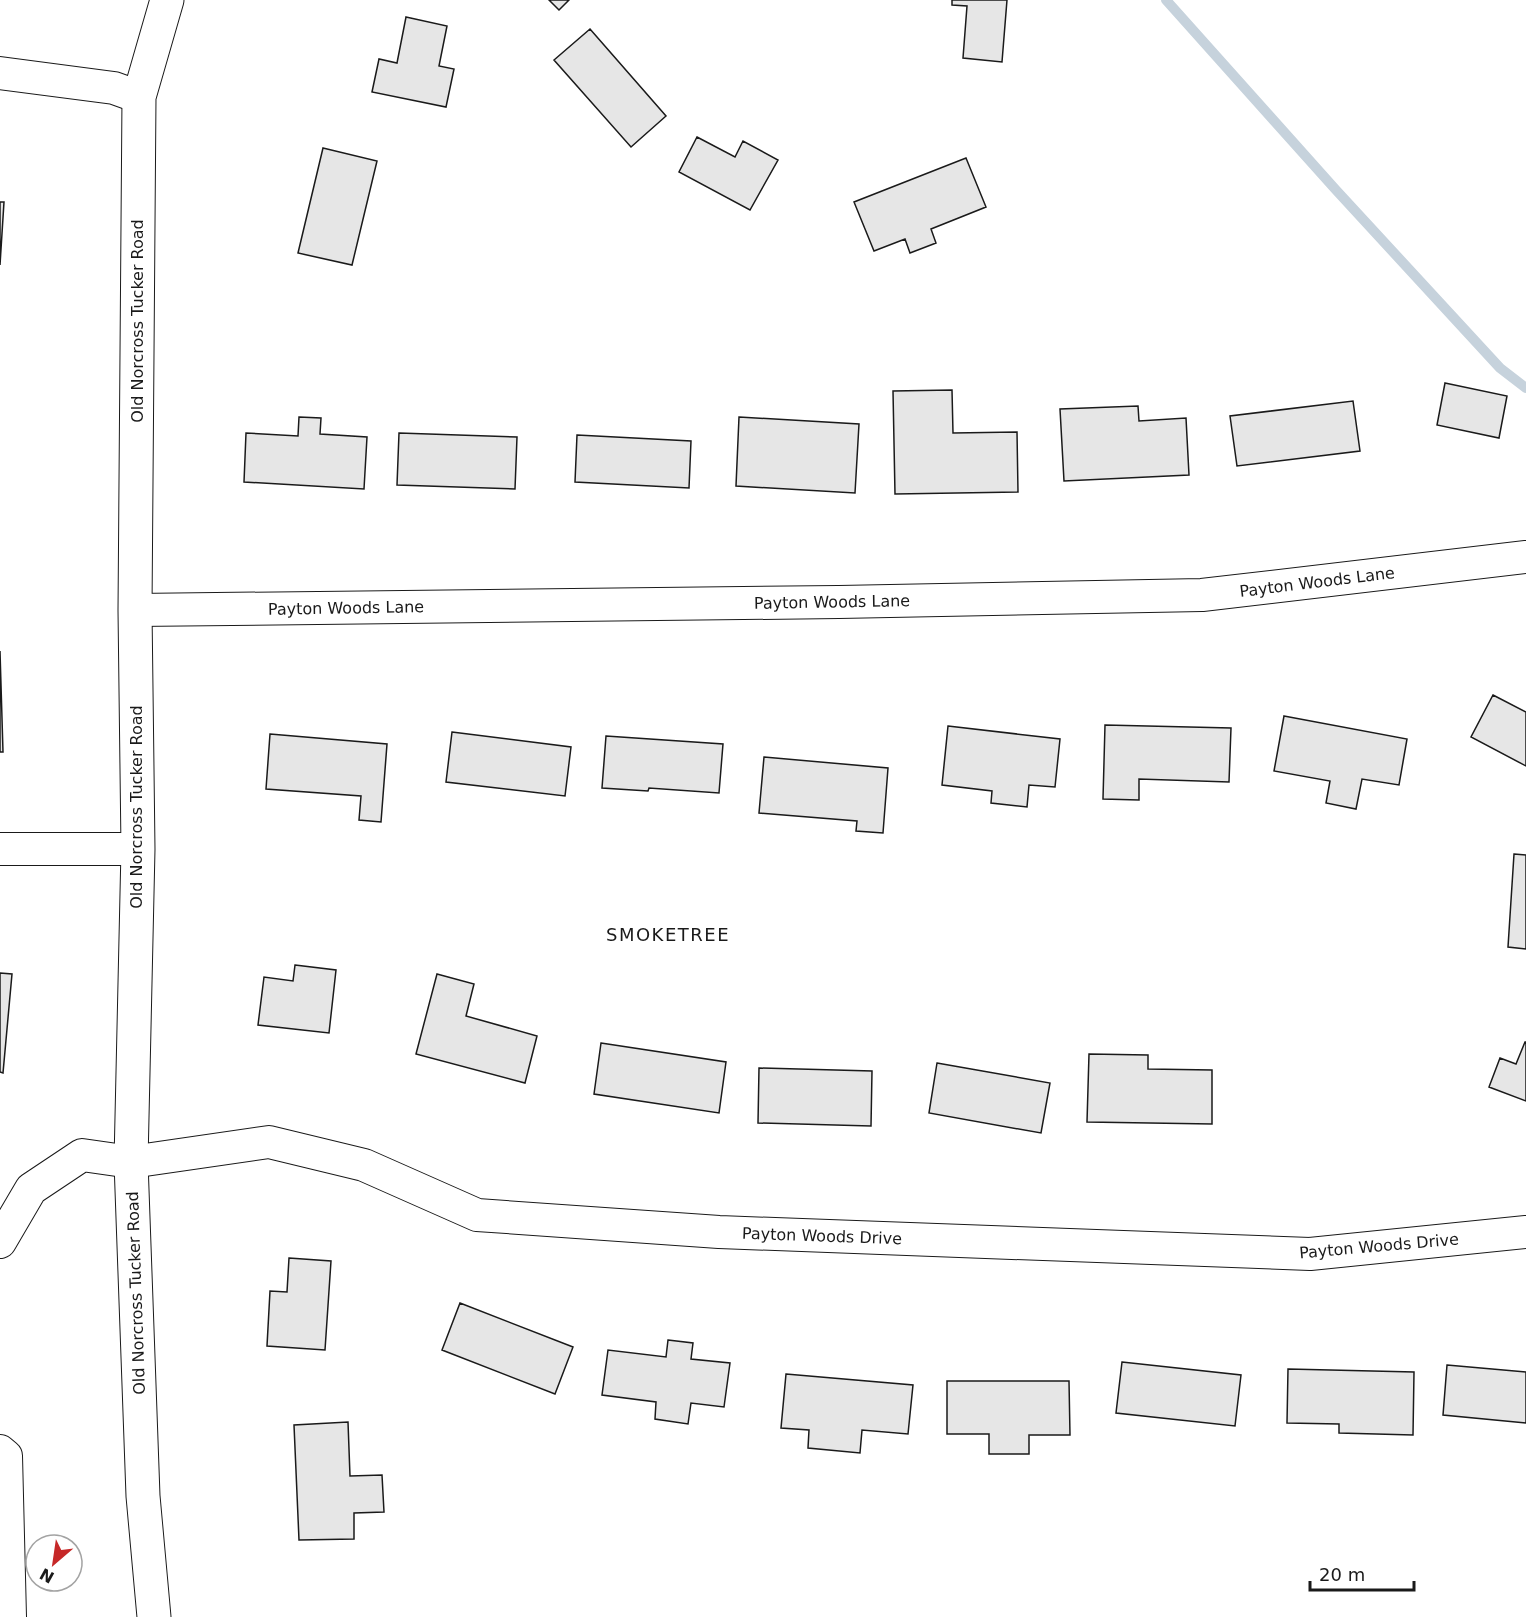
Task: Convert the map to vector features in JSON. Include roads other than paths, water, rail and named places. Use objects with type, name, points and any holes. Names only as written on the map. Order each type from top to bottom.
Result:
[{"type":"street","name":"Old Norcross Tucker Road","points":[[154,1617],[143,1496],[131,1162],[138,849],[135,610],[139,97],[167,0]]},
{"type":"street","points":[[0,73],[114,88],[139,97]]},
{"type":"street","name":"Payton Woods Lane","points":[[135,610],[851,602],[1202,595],[1526,557]]},
{"type":"street","points":[[0,849],[138,849]]},
{"type":"street","name":"Payton Woods Drive","points":[[0,1242],[31,1189],[82,1155],[131,1162],[269,1142],[364,1166],[477,1215],[719,1232],[1310,1254],[1526,1232]]},
{"type":"street","points":[[0,1451],[6,1456],[10,1617]]},
{"type":"waterway","points":[[1166,0],[1336,190],[1500,368],[1526,388]]},
{"type":"district","name":"SMOKETREE","points":[[668,934]]}]
